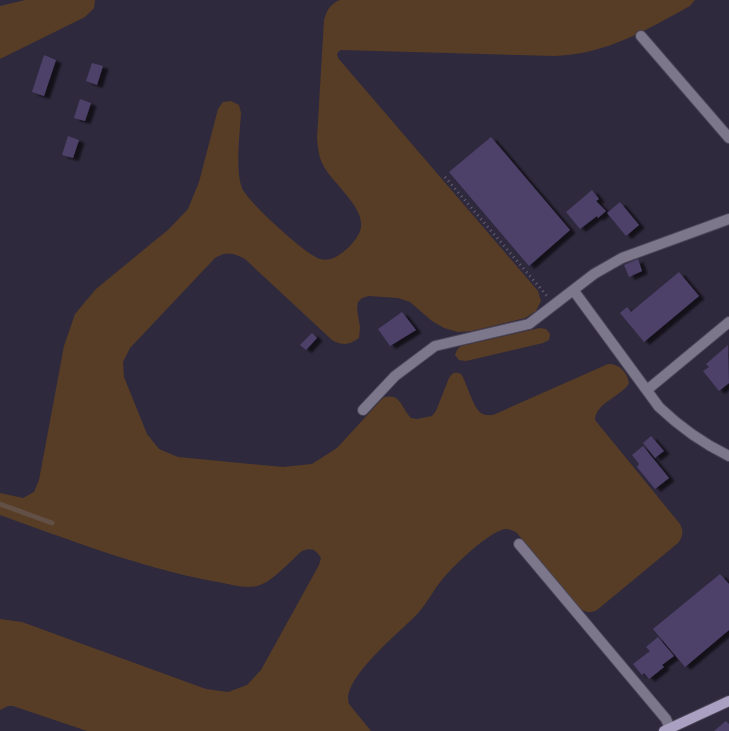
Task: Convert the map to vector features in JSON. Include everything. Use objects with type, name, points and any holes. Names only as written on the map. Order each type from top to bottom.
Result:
[{"type":"street","points":[[641,36],[729,138]]},
{"type":"street","points":[[363,410],[395,376],[436,346],[529,324],[594,274],[622,258],[729,219]]},
{"type":"street","points":[[574,290],[660,407],[675,422],[711,447],[729,456]]},
{"type":"street","points":[[647,390],[729,322]]},
{"type":"street","points":[[519,544],[666,719],[668,730],[729,701]]},
{"type":"path","points":[[445,177],[555,305]]},
{"type":"shaded area","points":[[25,0],[95,0],[94,8],[85,17],[0,59],[0,6]]},
{"type":"shaded area","points":[[340,0],[695,0],[690,6],[642,32],[609,46],[574,54],[555,56],[339,51],[337,54],[338,58],[538,291],[541,301],[536,311],[525,318],[472,331],[458,332],[444,328],[432,321],[410,302],[398,298],[369,296],[362,298],[358,302],[359,338],[343,344],[332,340],[245,259],[234,254],[223,254],[215,258],[130,348],[123,362],[124,377],[147,434],[159,449],[178,457],[283,467],[312,464],[337,448],[383,398],[389,396],[397,399],[411,418],[417,419],[432,416],[436,411],[449,378],[454,373],[461,374],[478,410],[484,415],[493,415],[608,364],[612,364],[622,369],[627,375],[629,383],[620,393],[599,409],[595,420],[680,524],[681,538],[678,543],[597,610],[589,612],[578,607],[517,533],[506,529],[490,536],[471,550],[446,575],[419,612],[375,655],[354,682],[349,694],[349,704],[371,731],[87,731],[13,706],[0,710],[0,619],[22,622],[206,689],[228,692],[247,685],[261,670],[319,565],[321,558],[317,553],[311,549],[305,550],[269,580],[252,587],[185,575],[105,552],[0,515],[0,493],[23,498],[34,492],[39,480],[64,346],[75,314],[96,289],[169,229],[188,209],[199,182],[218,109],[223,102],[231,101],[239,105],[241,113],[238,151],[240,180],[246,195],[254,204],[291,239],[313,256],[320,259],[325,260],[336,257],[350,246],[356,238],[360,232],[360,216],[352,202],[324,166],[319,154],[317,138],[324,20],[329,8]]},
{"type":"shaded area","points":[[540,328],[546,329],[550,334],[549,340],[543,343],[466,361],[459,360],[455,355],[461,346]]},
{"type":"building","points":[[44,55],[56,60],[44,96],[32,92]]},
{"type":"building","points":[[92,63],[103,66],[97,85],[86,81]]},
{"type":"building","points":[[80,99],[91,103],[85,121],[74,118]]},
{"type":"building","points":[[68,136],[79,140],[73,158],[62,155]]},
{"type":"building","points":[[491,137],[570,230],[529,266],[449,172]]},
{"type":"building","points":[[592,190],[599,199],[596,201],[606,211],[580,229],[566,212]]},
{"type":"building","points":[[620,202],[639,225],[626,236],[607,213]]},
{"type":"building","points":[[638,259],[642,271],[629,277],[624,265]]},
{"type":"building","points":[[679,272],[699,296],[644,342],[620,313],[627,307],[631,312]]},
{"type":"building","points":[[402,312],[416,330],[390,346],[378,329]]},
{"type":"building","points":[[312,333],[317,338],[306,350],[300,345]]},
{"type":"building","points":[[728,345],[729,383],[719,391],[703,371],[709,367],[706,364]]},
{"type":"building","points":[[651,436],[664,451],[655,458],[643,443]]},
{"type":"building","points":[[643,446],[669,478],[655,489],[637,467],[639,464],[632,455]]},
{"type":"building","points":[[720,574],[729,584],[729,630],[685,667],[653,629]]},
{"type":"building","points":[[658,637],[674,656],[662,665],[664,667],[649,679],[644,673],[642,675],[633,664],[650,651],[646,647]]},
{"type":"building","points":[[726,721],[729,724],[729,731],[714,731]]},
{"type":"waterway","points":[[0,504],[52,523]]}]
